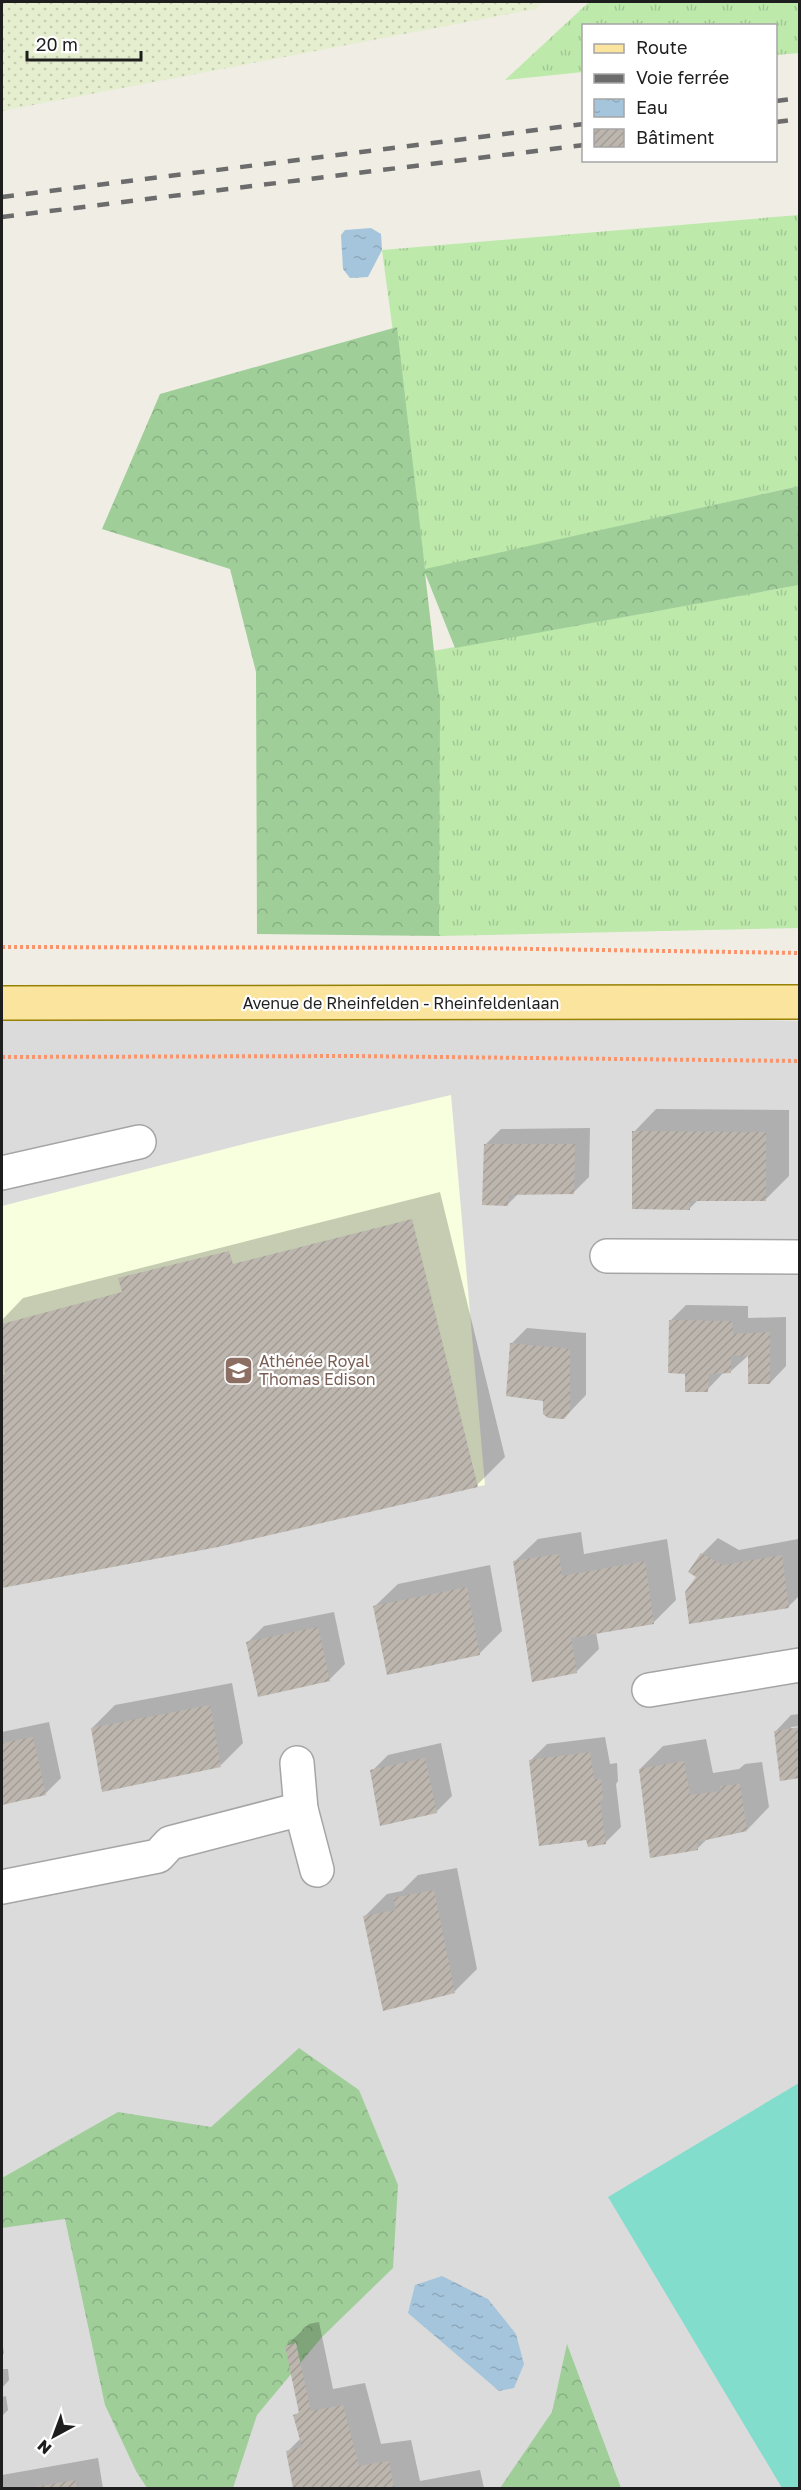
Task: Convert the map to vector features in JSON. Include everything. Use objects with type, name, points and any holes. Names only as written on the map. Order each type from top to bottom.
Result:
[{"type":"main road","name":"Avenue de Rheinfelden - Rheinfeldenlaan","points":[[2,1003],[800,1002]]},
{"type":"street","points":[[2,1173],[139,1142]]},
{"type":"street","points":[[607,1256],[800,1257]]},
{"type":"street","points":[[649,1690],[800,1665]]},
{"type":"street","points":[[297,1763],[301,1809],[317,1870]]},
{"type":"street","points":[[2,1887],[158,1856],[170,1843],[301,1809]]},
{"type":"path","points":[[2,947],[470,948],[800,953]]},
{"type":"path","points":[[2,1057],[352,1056],[800,1061]]},
{"type":"shaded area","points":[[2,2],[543,2],[535,9],[2,111]]},
{"type":"shaded area","points":[[2,999],[799,1021],[799,2488],[2,2488]]},
{"type":"shaded area","name":"Athénée Royal Thomas Edison","points":[[451,1095],[485,1485],[2,1588],[2,1206],[248,1143]]},
{"type":"shaded area","points":[[799,2083],[800,2488],[782,2488],[608,2197]]},
{"type":"green space","points":[[589,2],[799,2],[799,53],[777,55],[777,24],[582,24],[582,72],[505,80]]},
{"type":"green space","points":[[799,215],[799,486],[425,570],[382,250]]},
{"type":"green space","points":[[397,327],[425,569],[799,486],[799,585],[455,648],[425,573],[440,703],[439,936],[257,934],[256,672],[230,569],[102,529],[160,394]]},
{"type":"green space","points":[[799,585],[799,928],[439,936],[433,651]]},
{"type":"green space","points":[[299,2048],[359,2090],[398,2185],[393,2268],[322,2337],[257,2415],[233,2488],[147,2488],[136,2471],[105,2405],[65,2219],[2,2228],[2,2178],[118,2112],[211,2127]]},
{"type":"green space","points":[[567,2344],[621,2488],[500,2488],[552,2412]]},
{"type":"water","points":[[371,228],[381,234],[382,250],[368,277],[350,278],[343,269],[341,235],[345,230]]},
{"type":"water","points":[[442,2276],[488,2299],[516,2334],[524,2364],[514,2388],[499,2391],[408,2313],[415,2285]]},
{"type":"building","points":[[632,1131],[766,1132],[766,1201],[690,1201],[690,1210],[632,1209]]},
{"type":"building","points":[[484,1144],[575,1144],[574,1194],[509,1195],[508,1206],[482,1205]]},
{"type":"building","name":"Athénée Royal Thomas Edison","points":[[412,1219],[478,1487],[218,1547],[2,1588],[2,1375],[5,1374],[2,1360],[2,1324],[122,1292],[118,1278],[229,1251],[233,1264]]},
{"type":"building","points":[[669,1320],[732,1321],[733,1334],[770,1332],[770,1384],[748,1384],[748,1356],[731,1355],[731,1373],[709,1374],[708,1392],[685,1392],[685,1374],[668,1373]]},
{"type":"building","points":[[510,1343],[570,1349],[570,1412],[564,1419],[548,1418],[543,1414],[543,1401],[506,1396]]},
{"type":"building","points":[[701,1553],[723,1565],[782,1555],[789,1608],[689,1624],[685,1592],[696,1577],[688,1572]]},
{"type":"building","points":[[559,1554],[562,1576],[645,1561],[654,1624],[571,1638],[577,1673],[532,1682],[513,1561]]},
{"type":"building","points":[[467,1587],[480,1655],[387,1675],[373,1606]]},
{"type":"building","points":[[318,1627],[330,1681],[258,1697],[246,1642]]},
{"type":"building","points":[[210,1705],[221,1767],[102,1792],[91,1728]]},
{"type":"building","points":[[800,1727],[800,1778],[780,1781],[774,1731]]},
{"type":"building","points":[[33,1737],[46,1795],[2,1805],[2,1743]]},
{"type":"building","points":[[590,1752],[594,1779],[601,1779],[603,1799],[600,1801],[606,1844],[588,1847],[586,1840],[539,1846],[529,1760]]},
{"type":"building","points":[[425,1758],[437,1813],[380,1826],[370,1770]]},
{"type":"building","points":[[684,1761],[690,1795],[721,1791],[720,1786],[740,1784],[747,1831],[697,1842],[698,1850],[650,1858],[639,1769]]},
{"type":"building","points":[[434,1890],[455,1993],[383,2011],[363,1916],[396,1910],[393,1898]]},
{"type":"building","points":[[296,2343],[311,2411],[343,2405],[359,2466],[389,2461],[394,2488],[293,2488],[286,2451],[302,2447],[293,2415],[299,2413],[285,2346]]},
{"type":"building","points":[[75,2480],[77,2488],[35,2488],[35,2487]]},
{"type":"railway","points":[[777,101],[800,98]]},
{"type":"railway","points":[[777,122],[800,119]]},
{"type":"railway","points":[[2,197],[582,124]]},
{"type":"railway","points":[[2,217],[582,145]]},
{"type":"place","name":"Athénée Royal Thomas Edison","points":[[238,1370]]}]
